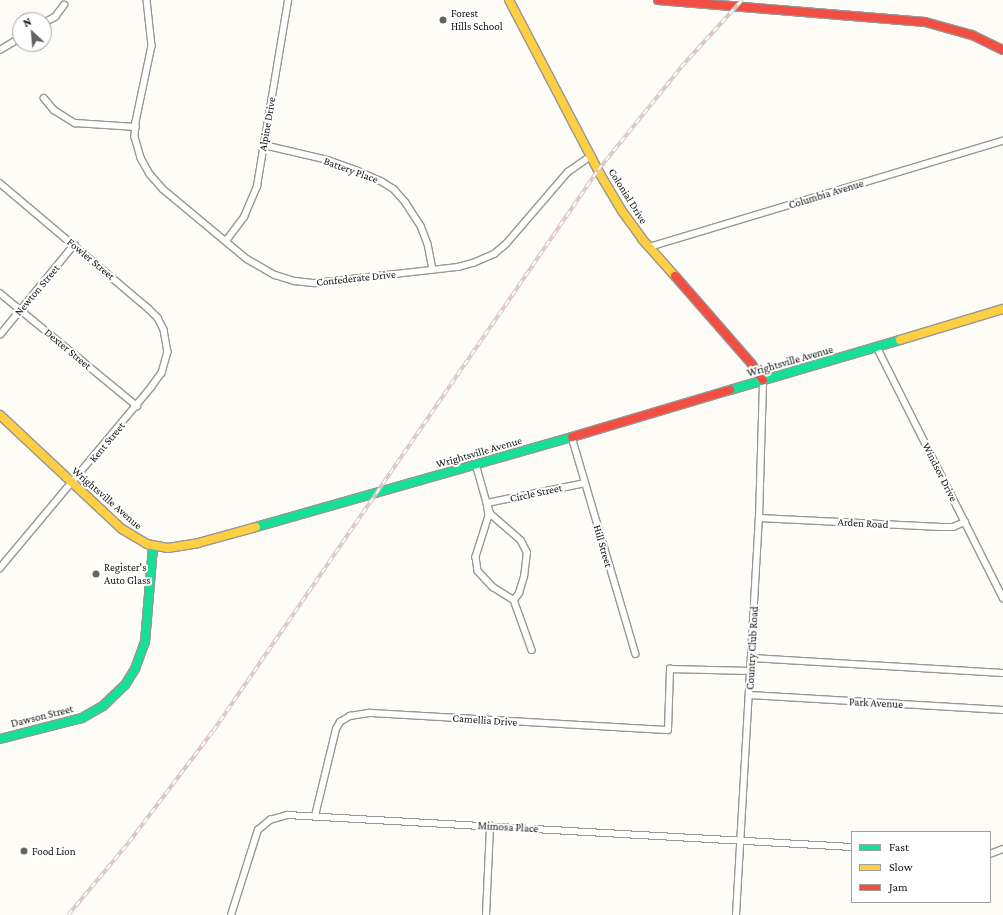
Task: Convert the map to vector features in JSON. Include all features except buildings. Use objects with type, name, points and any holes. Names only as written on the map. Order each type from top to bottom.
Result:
[{"type":"street","name":"Confederate Drive","points":[[147,0],[152,48],[136,127],[135,137],[141,158],[150,174],[163,189],[247,259],[266,271],[302,282],[328,282],[433,270],[474,263],[499,250],[517,233],[568,172],[591,156]]},
{"type":"street","name":"Alpine Drive","points":[[226,241],[239,225],[250,207],[259,176],[288,0]]},
{"type":"street","name":"Colonial Drive","points":[[509,0],[591,156],[622,211],[649,246],[751,363],[763,380]]},
{"type":"street","points":[[658,0],[925,22],[972,35],[1003,50]]},
{"type":"street","points":[[52,19],[64,5]]},
{"type":"street","points":[[0,50],[12,43]]},
{"type":"street","points":[[44,98],[54,110],[75,123],[136,127]]},
{"type":"street","name":"Columbia Avenue","points":[[649,246],[1003,141]]},
{"type":"street","name":"Battery Place","points":[[264,145],[342,165],[368,174],[388,185],[406,202],[421,226],[428,244],[433,270]]},
{"type":"street","name":"Fowler Street","points":[[0,183],[154,313],[164,330],[168,345]]},
{"type":"street","name":"Newton Street","points":[[0,335],[74,245]]},
{"type":"street","name":"Dexter Street","points":[[0,293],[137,406]]},
{"type":"street","name":"Wrightsville Avenue","points":[[0,415],[72,484],[122,529],[153,546],[168,548],[198,543],[572,437],[1003,309]]},
{"type":"street","name":"Kent Street","points":[[0,569],[137,406],[162,373],[167,358],[168,345]]},
{"type":"street","name":"Windsor Drive","points":[[877,347],[1003,598]]},
{"type":"street","name":"Country Club Road","points":[[736,915],[752,658],[759,518],[763,380]]},
{"type":"street","name":"Hill Street","points":[[572,437],[636,654]]},
{"type":"street","points":[[476,464],[490,514],[521,542],[527,553],[524,577],[519,593],[514,600]]},
{"type":"street","name":"Circle Street","points":[[488,503],[585,483]]},
{"type":"street","points":[[488,503],[488,520],[478,547],[476,557],[477,568],[483,578],[504,596],[514,600],[532,650]]},
{"type":"street","name":"Arden Road","points":[[759,518],[941,527],[952,527],[965,522]]},
{"type":"street","name":"Dawson Street","points":[[0,739],[82,718],[103,706],[125,685],[135,669],[145,642],[153,546]]},
{"type":"street","points":[[752,658],[1003,673]]},
{"type":"street","name":"Camellia Drive","points":[[315,816],[336,729],[340,722],[350,716],[370,713],[668,730],[670,669],[750,671]]},
{"type":"street","name":"Park Avenue","points":[[750,695],[1003,710]]},
{"type":"street","name":"Mimosa Place","points":[[231,915],[254,842],[262,826],[270,820],[282,816],[315,816],[851,847]]},
{"type":"street","points":[[486,915],[490,826]]},
{"type":"street","points":[[991,854],[1003,849]]},
{"type":"railway","points":[[68,915],[129,842],[213,731],[598,170],[681,67],[742,0]]},
{"type":"traffic: fast","points":[[730,390],[900,340]]},
{"type":"traffic: fast","points":[[256,527],[572,437]]},
{"type":"traffic: fast","points":[[0,739],[82,718],[103,706],[125,685],[135,669],[145,642],[153,546]]},
{"type":"traffic: slow","points":[[509,0],[600,174],[622,211],[642,239],[675,276]]},
{"type":"traffic: slow","points":[[900,340],[1003,309]]},
{"type":"traffic: slow","points":[[0,415],[122,529],[147,544],[168,548],[198,543],[256,527]]},
{"type":"traffic: jam","points":[[658,0],[925,22],[972,35],[1003,50]]},
{"type":"traffic: jam","points":[[675,276],[751,363],[763,380]]},
{"type":"traffic: jam","points":[[572,437],[730,390]]},
{"type":"place","name":"Forest Hills School","points":[[443,20]]},
{"type":"place","name":"Register's Auto Glass","points":[[96,574]]},
{"type":"place","name":"Food Lion","points":[[24,851]]}]
